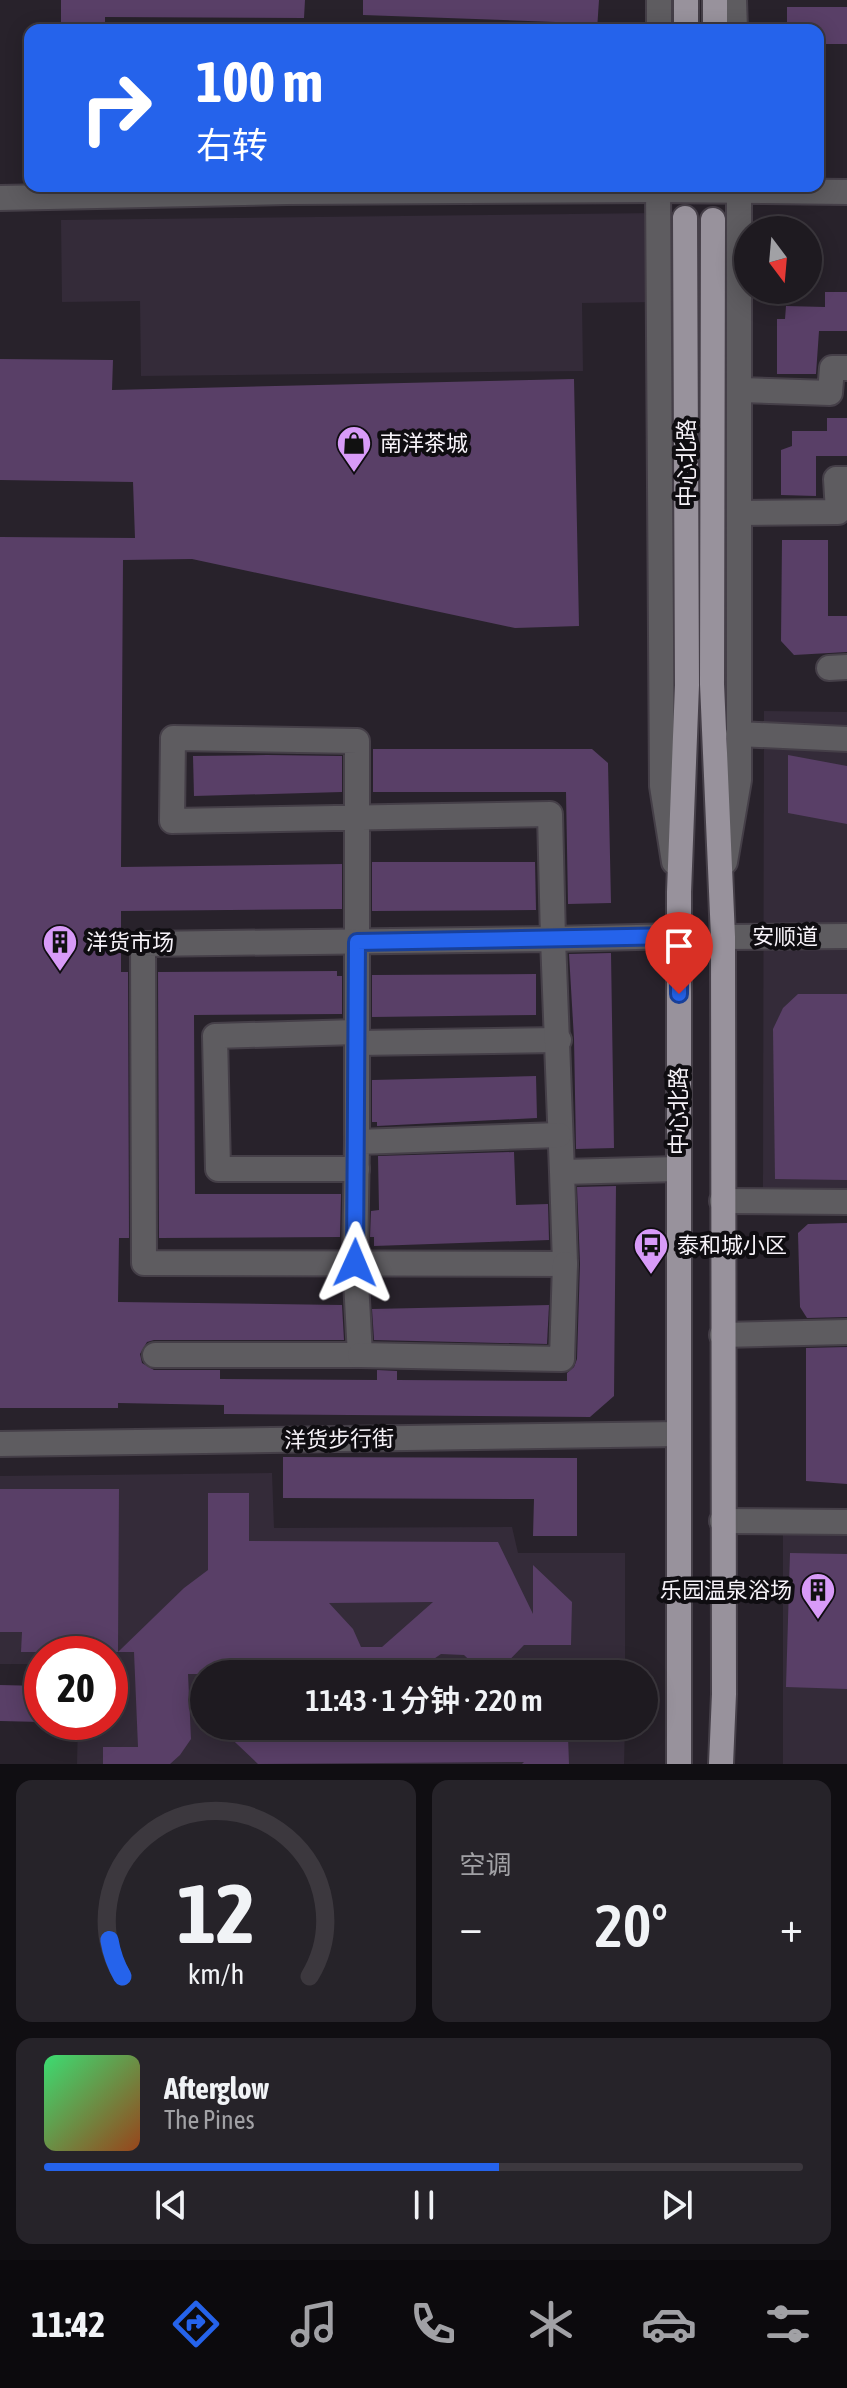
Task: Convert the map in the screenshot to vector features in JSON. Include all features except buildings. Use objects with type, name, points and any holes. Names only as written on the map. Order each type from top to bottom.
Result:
[{"type":"main road","points":[[686,0],[686,24]]},
{"type":"main road","points":[[715,0],[715,24]]},
{"type":"main road","name":"中心北路","points":[[679,1764],[679,892],[687,685],[685,218]]},
{"type":"main road","name":"中心北路","points":[[713,220],[712,684],[723,937],[724,1694],[721,1764]]},
{"type":"street","points":[[659,0],[659,24]]},
{"type":"street","points":[[734,0],[735,24]]},
{"type":"street","points":[[824,191],[847,192]]},
{"type":"street","points":[[0,198],[287,192]]},
{"type":"street","points":[[658,192],[662,786],[679,892]]},
{"type":"street","points":[[720,892],[739,780],[739,192]]},
{"type":"street","points":[[740,390],[830,393],[832,368],[847,368]]},
{"type":"street","points":[[739,513],[838,512],[836,479],[847,479]]},
{"type":"street","points":[[738,734],[847,739]]},
{"type":"street","points":[[155,1355],[562,1359],[565,1264],[550,814],[356,818],[172,821],[173,738],[357,741],[356,818],[357,1169],[355,1263],[360,1355]]},
{"type":"street","points":[[565,1264],[144,1263],[143,944],[679,936]]},
{"type":"street","name":"安顺道","points":[[723,937],[847,936]]},
{"type":"street","points":[[357,1169],[218,1169],[215,1036],[559,1040]]},
{"type":"street","points":[[357,1142],[559,1135]]},
{"type":"street","points":[[562,1172],[678,1169]]},
{"type":"street","points":[[722,1201],[847,1202]]},
{"type":"street","points":[[722,1335],[847,1332]]},
{"type":"street","name":"洋货步行街","points":[[0,1444],[679,1434]]},
{"type":"street","points":[[722,1521],[847,1522]]},
{"type":"shaded area","points":[[657,213],[659,302],[582,303],[583,371],[141,376],[140,301],[62,302],[61,220]]},
{"type":"shaded area","points":[[764,711],[847,712],[847,1189],[763,1189]]},
{"type":"shaded area","points":[[272,1473],[274,1528],[512,1527],[518,1553],[625,1553],[625,1660],[190,1660],[190,1740],[625,1740],[624,1764],[77,1764],[78,1740],[128,1740],[128,1636],[24,1636],[24,1664],[0,1664],[0,1476]]},
{"type":"shaded area","points":[[847,1532],[847,1764],[783,1764],[783,1533]]},
{"type":"place","name":"南洋茶城","points":[[354,474]]},
{"type":"place","name":"洋货市场","points":[[60,973]]},
{"type":"place","name":"泰和城小区","points":[[651,1276]]},
{"type":"place","name":"乐园温泉浴场","points":[[818,1621]]},
{"type":"route","points":[[355,1263],[357,942],[679,936],[679,994]]}]
